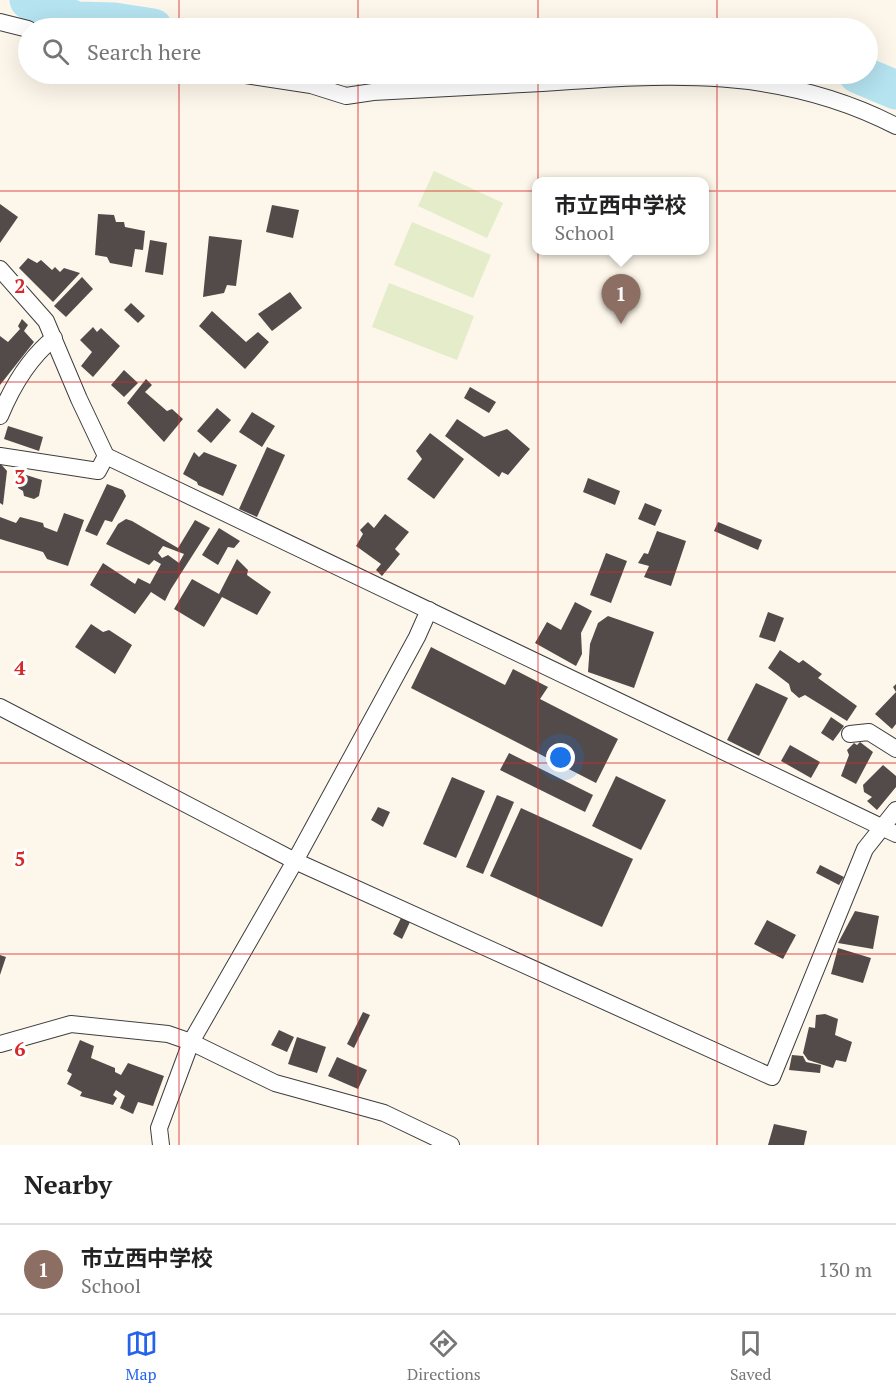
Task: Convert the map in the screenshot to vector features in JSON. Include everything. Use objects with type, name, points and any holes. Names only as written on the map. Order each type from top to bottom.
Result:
[{"type":"street","points":[[0,22],[18,26]]},
{"type":"street","points":[[304,84],[346,96],[373,92],[511,84]]},
{"type":"street","points":[[774,84],[853,107],[896,126]]},
{"type":"street","points":[[0,269],[46,321],[106,456],[889,831]]},
{"type":"street","points":[[0,416],[25,368],[54,338]]},
{"type":"street","points":[[0,456],[98,471],[106,456]]},
{"type":"street","points":[[161,1145],[159,1128],[190,1042],[295,861],[417,637],[429,610]]},
{"type":"street","points":[[0,706],[295,861],[772,1077],[865,849],[889,831],[891,818],[896,810]]},
{"type":"street","points":[[850,734],[868,732],[896,749]]},
{"type":"street","points":[[0,1044],[71,1024],[168,1034],[190,1042],[275,1083],[384,1113],[451,1145]]},
{"type":"green space","points":[[434,171],[503,203],[487,238],[418,206]]},
{"type":"green space","points":[[412,222],[491,255],[473,298],[394,265]]},
{"type":"green space","points":[[389,283],[474,316],[457,360],[372,327]]},
{"type":"building","points":[[0,204],[18,217],[0,243]]},
{"type":"building","points":[[272,205],[299,210],[293,238],[266,232]]},
{"type":"building","points":[[98,214],[114,215],[116,222],[124,222],[125,227],[145,231],[143,250],[135,249],[132,267],[110,263],[107,257],[95,255]]},
{"type":"building","points":[[209,236],[242,240],[236,286],[227,285],[224,293],[203,297]]},
{"type":"building","points":[[150,240],[167,243],[163,275],[145,272]]},
{"type":"building","points":[[28,258],[37,263],[41,260],[52,270],[55,267],[60,272],[64,268],[80,273],[53,302],[19,268]]},
{"type":"building","points":[[82,277],[93,289],[66,317],[54,306]]},
{"type":"building","points":[[290,292],[302,308],[272,331],[258,314]]},
{"type":"building","points":[[131,303],[145,316],[138,323],[124,310]]},
{"type":"building","points":[[212,311],[246,342],[258,332],[269,342],[245,369],[199,326]]},
{"type":"building","points":[[22,319],[28,325],[24,331],[34,342],[0,385],[0,336],[8,342],[20,329],[18,326]]},
{"type":"building","points":[[93,327],[97,332],[101,328],[120,346],[93,377],[81,366],[92,352],[80,340]]},
{"type":"building","points":[[124,370],[138,383],[124,397],[111,385]]},
{"type":"building","points":[[146,379],[152,385],[145,392],[167,411],[172,409],[183,419],[164,442],[127,403]]},
{"type":"building","points":[[470,387],[496,402],[489,413],[464,398]]},
{"type":"building","points":[[217,408],[231,420],[211,443],[197,431]]},
{"type":"building","points":[[252,412],[275,426],[262,447],[239,432]]},
{"type":"building","points":[[457,419],[484,437],[507,429],[530,449],[508,475],[502,472],[499,477],[445,436]]},
{"type":"building","points":[[8,426],[43,437],[39,451],[4,439]]},
{"type":"building","points":[[430,433],[464,459],[434,499],[407,479],[422,459],[416,451]]},
{"type":"building","points":[[267,447],[285,455],[257,517],[239,509]]},
{"type":"building","points":[[194,452],[199,457],[204,452],[237,465],[223,496],[198,485],[197,482],[183,474]]},
{"type":"building","points":[[0,463],[7,471],[3,505],[0,503]]},
{"type":"building","points":[[23,474],[42,480],[39,496],[34,499],[24,496],[23,491],[18,488]]},
{"type":"building","points":[[588,478],[620,491],[615,505],[583,492]]},
{"type":"building","points":[[107,484],[123,490],[126,496],[112,522],[105,520],[97,536],[85,531]]},
{"type":"building","points":[[645,503],[662,510],[655,526],[638,519]]},
{"type":"building","points":[[64,513],[84,520],[68,566],[47,559],[43,552],[0,539],[0,517],[16,523],[20,517],[43,523],[44,527],[57,532]]},
{"type":"building","points":[[385,514],[409,532],[395,549],[400,554],[382,576],[376,570],[381,564],[356,546],[363,534],[360,530],[368,522],[374,528]]},
{"type":"building","points":[[126,519],[132,521],[178,548],[195,520],[210,528],[165,601],[151,592],[135,614],[90,585],[103,563],[135,584],[138,578],[150,584],[161,564],[154,560],[149,565],[106,544],[118,524]],"holes":[[[163,546],[184,554],[179,563],[168,555],[162,558],[158,553]]]},
{"type":"building","points":[[718,522],[762,540],[758,550],[714,531]]},
{"type":"building","points":[[219,528],[240,541],[234,548],[228,547],[218,565],[202,555]]},
{"type":"building","points":[[657,531],[686,541],[671,586],[644,577],[649,566],[638,563],[644,553],[648,554]]},
{"type":"building","points":[[606,553],[627,561],[611,603],[590,595]]},
{"type":"building","points":[[237,559],[248,570],[247,575],[271,592],[257,615],[222,597],[204,627],[174,609],[192,579],[219,594]]},
{"type":"building","points":[[575,602],[592,611],[581,633],[582,654],[576,666],[535,643],[547,622],[561,630]]},
{"type":"building","points":[[768,612],[784,618],[775,642],[759,637]]},
{"type":"building","points":[[608,616],[654,632],[634,688],[588,672],[590,644],[598,623]]},
{"type":"building","points":[[91,624],[103,632],[109,630],[132,645],[115,674],[75,647]]},
{"type":"building","points":[[431,647],[505,685],[513,669],[548,687],[540,699],[618,739],[596,783],[411,688]]},
{"type":"building","points":[[780,650],[799,663],[803,660],[822,674],[818,678],[857,706],[847,721],[805,695],[799,698],[791,691],[789,684],[768,668]]},
{"type":"building","points":[[756,683],[788,698],[759,756],[727,740]]},
{"type":"building","points":[[896,692],[896,724],[892,729],[875,714]]},
{"type":"building","points":[[831,717],[844,726],[833,741],[821,733]]},
{"type":"building","points":[[860,742],[873,752],[856,784],[841,776],[849,755],[847,750],[854,743],[857,745]]},
{"type":"building","points":[[790,745],[820,762],[811,778],[781,761]]},
{"type":"building","points":[[509,753],[593,795],[585,812],[500,770]]},
{"type":"building","points":[[883,765],[896,776],[896,787],[877,810],[867,801],[872,797],[864,792],[863,785]]},
{"type":"building","points":[[616,776],[666,800],[641,850],[592,826]]},
{"type":"building","points":[[452,777],[485,791],[456,858],[423,844]]},
{"type":"building","points":[[497,795],[514,802],[483,874],[466,867]]},
{"type":"building","points":[[378,807],[390,812],[383,827],[371,820]]},
{"type":"building","points":[[521,808],[633,859],[602,927],[490,876]]},
{"type":"building","points":[[820,865],[844,877],[839,885],[816,873]]},
{"type":"building","points":[[855,911],[879,916],[873,949],[838,943]]},
{"type":"building","points":[[401,918],[410,922],[402,939],[393,934]]},
{"type":"building","points":[[767,920],[796,935],[783,959],[754,944]]},
{"type":"building","points":[[838,948],[871,958],[863,983],[831,974]]},
{"type":"building","points":[[0,955],[6,957],[0,975]]},
{"type":"building","points":[[363,1012],[370,1015],[354,1048],[347,1044]]},
{"type":"building","points":[[825,1014],[838,1019],[835,1035],[852,1042],[846,1062],[836,1060],[833,1068],[808,1060],[803,1053],[809,1027],[815,1028],[816,1015]]},
{"type":"building","points":[[279,1030],[294,1037],[287,1052],[271,1045]]},
{"type":"building","points":[[297,1037],[326,1047],[317,1073],[288,1064]]},
{"type":"building","points":[[80,1040],[94,1046],[91,1058],[115,1068],[115,1072],[121,1075],[128,1063],[164,1076],[153,1106],[138,1102],[133,1114],[120,1108],[125,1096],[116,1090],[113,1095],[117,1098],[113,1105],[80,1096],[82,1092],[67,1084],[72,1074],[67,1071]]},
{"type":"building","points":[[792,1055],[803,1056],[806,1062],[821,1065],[820,1073],[789,1070]]},
{"type":"building","points":[[337,1057],[367,1070],[358,1089],[328,1076]]},
{"type":"building","points":[[774,1124],[807,1131],[804,1145],[768,1145]]},
{"type":"waterway","points":[[29,0],[37,6],[69,18]]},
{"type":"waterway","points":[[878,82],[896,90]]},
{"type":"place","name":"市立西中学校","points":[[621,324]]}]
